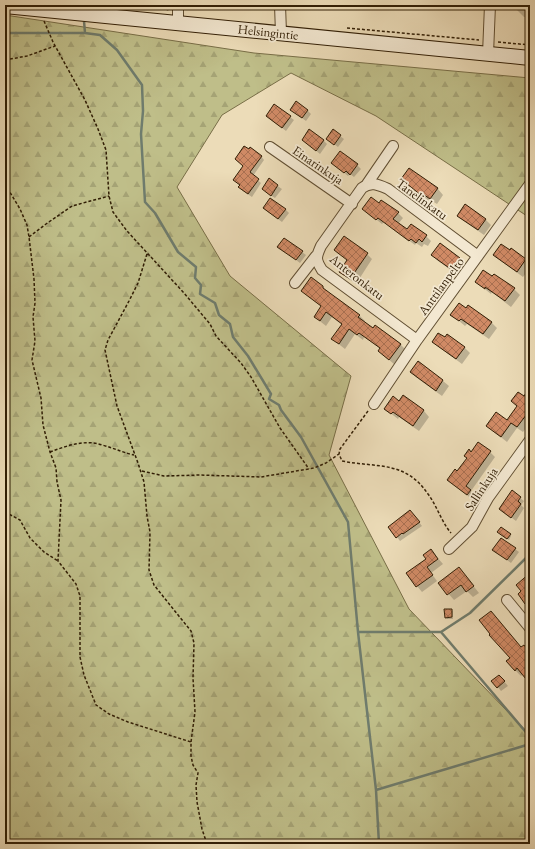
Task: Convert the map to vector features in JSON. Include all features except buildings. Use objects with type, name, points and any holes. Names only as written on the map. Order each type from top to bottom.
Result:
[{"type":"main road","name":"Helsingintie","points":[[5,6],[40,9],[178,13],[282,33],[489,48],[530,58]]},
{"type":"street","points":[[280,5],[282,33]]},
{"type":"street","points":[[489,48],[490,5]]},
{"type":"street","points":[[352,204],[393,146]]},
{"type":"street","name":"Einarinkuja","points":[[270,148],[352,204]]},
{"type":"street","name":"Tanelinkatu","points":[[367,184],[377,184],[388,190],[478,256]]},
{"type":"street","name":"Anttilanpelto","points":[[374,404],[417,340],[530,184]]},
{"type":"street","name":"Anteronkatu","points":[[352,204],[321,246],[316,256],[318,264],[322,270],[417,340]]},
{"type":"street","points":[[295,284],[316,256]]},
{"type":"street","name":"Sallinkuja","points":[[449,549],[472,527],[488,498],[530,440]]},
{"type":"street","points":[[507,600],[530,628]]},
{"type":"path","points":[[151,5],[178,13]]},
{"type":"path","points":[[40,9],[55,46],[85,100],[106,150],[109,196],[113,212],[127,231],[184,293],[210,324],[216,336],[241,362],[280,428],[309,469]]},
{"type":"path","points":[[344,28],[489,48],[530,45]]},
{"type":"path","points":[[5,60],[27,56],[55,46]]},
{"type":"path","points":[[5,184],[20,208],[27,225],[29,238],[34,279],[35,303],[33,317],[35,341],[32,360],[41,398],[42,425],[56,468],[61,500],[58,561]]},
{"type":"path","points":[[29,238],[72,206],[109,196]]},
{"type":"path","points":[[147,254],[138,283],[108,340],[105,350],[117,406],[141,471],[150,532],[150,570],[154,585],[192,631],[194,643],[193,684],[195,712],[191,742],[191,756],[198,773],[196,785],[197,802],[202,829],[207,844]]},
{"type":"path","points":[[374,404],[340,449],[339,454],[342,461],[392,467],[412,478],[428,493],[446,528],[457,541]]},
{"type":"path","points":[[50,452],[65,446],[84,442],[100,444],[134,455]]},
{"type":"path","points":[[141,471],[164,476],[200,475],[261,477],[309,469],[326,463],[339,454]]},
{"type":"path","points":[[5,512],[20,520],[30,538],[44,552],[58,561],[76,584],[80,596],[80,657],[84,675],[96,705],[109,714],[128,722],[191,742]]},
{"type":"green space","points":[[5,15],[254,53],[530,78],[530,218],[376,116],[291,73],[222,115],[177,187],[230,276],[351,376],[329,455],[409,609],[530,735],[530,844],[5,844]]},
{"type":"waterway","points":[[84,21],[85,33]]},
{"type":"waterway","points":[[5,33],[85,33],[100,35],[117,50],[142,85],[143,111],[141,134],[145,202],[155,213],[178,252],[196,267],[195,278],[201,285],[200,294],[215,303],[219,315],[230,324],[233,337],[248,356],[271,394],[269,399],[279,405],[301,437],[348,522],[358,632],[376,790],[379,844]]},
{"type":"waterway","points":[[358,632],[441,632],[470,613],[530,554]]},
{"type":"waterway","points":[[441,632],[530,737]]},
{"type":"waterway","points":[[376,790],[530,744]]}]
